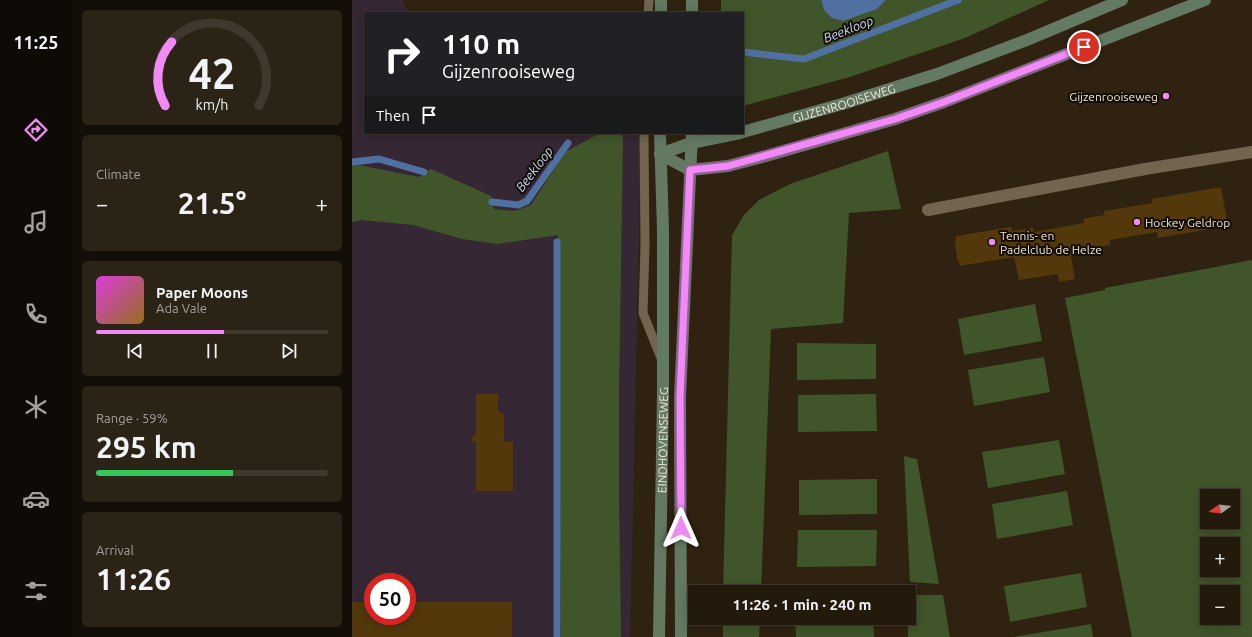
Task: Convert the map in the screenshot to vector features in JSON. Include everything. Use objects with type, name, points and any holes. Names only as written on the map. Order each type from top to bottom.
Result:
[{"type":"main road","points":[[661,0],[661,12]]},
{"type":"main road","points":[[692,0],[692,12]]},
{"type":"main road","name":"GIJZENROOISEWEG","points":[[744,132],[842,104],[937,74],[1027,40],[1122,0]]},
{"type":"main road","points":[[660,154],[690,170],[728,166],[895,119],[944,102],[1205,0]]},
{"type":"main road","name":"EINDHOVENSEWEG","points":[[659,637],[663,363],[663,230],[660,134]]},
{"type":"main road","points":[[660,154],[691,138],[730,134]]},
{"type":"main road","name":"EINDHOVENSEWEG","points":[[681,637],[680,397],[691,138]]},
{"type":"street","points":[[928,210],[1145,169],[1252,152]]},
{"type":"lane","points":[[648,12],[650,0]]},
{"type":"lane","name":"EINDHOVENSEWEG","points":[[644,134],[645,246],[643,313],[663,363]]},
{"type":"shaded area","points":[[352,0],[402,0],[408,12],[364,12],[364,134],[638,134],[641,144],[630,637],[352,637]]},
{"type":"green space","points":[[721,0],[821,0],[824,10],[877,9],[886,0],[1049,0],[965,38],[850,77],[744,106],[744,12],[721,12]]},
{"type":"green space","points":[[598,134],[620,134],[623,136],[619,394],[621,637],[561,637],[558,235],[497,244],[462,239],[413,225],[361,220],[352,222],[352,165],[354,164],[419,177],[431,169],[491,196],[494,209],[515,211],[531,205],[565,152]]},
{"type":"green space","points":[[888,151],[901,209],[849,213],[843,323],[771,329],[761,585],[723,585],[732,235],[744,215],[759,200],[790,184]]},
{"type":"green space","points":[[1252,260],[1252,637],[1132,637],[1065,298],[1105,290],[1105,288]]},
{"type":"green space","points":[[1035,304],[1042,341],[964,355],[958,319]]},
{"type":"green space","points":[[797,343],[876,344],[876,379],[797,380]]},
{"type":"green space","points":[[1044,357],[1050,392],[974,406],[968,370]]},
{"type":"green space","points":[[876,394],[877,431],[798,432],[798,395]]},
{"type":"green space","points":[[1059,440],[1065,474],[988,488],[982,452]]},
{"type":"green space","points":[[904,456],[917,459],[939,584],[910,582]]},
{"type":"green space","points":[[877,479],[877,514],[799,515],[799,480]]},
{"type":"green space","points":[[1067,491],[1073,525],[997,539],[992,504]]},
{"type":"green space","points":[[798,530],[877,530],[876,566],[797,567]]},
{"type":"green space","points":[[1081,573],[1087,607],[1010,622],[1004,586]]},
{"type":"green space","points":[[916,595],[943,595],[950,637],[908,637],[908,625],[916,625]]},
{"type":"green space","points":[[1091,624],[1093,637],[1013,637]]},
{"type":"green space","points":[[723,625],[760,625],[759,637],[723,637]]},
{"type":"green space","points":[[795,625],[873,625],[874,637],[796,637]]},
{"type":"water","points":[[821,0],[886,0],[877,9],[843,21],[832,18],[824,10]]},
{"type":"building","points":[[1221,187],[1228,226],[1158,238],[1157,232],[1110,240],[1110,245],[1090,248],[1090,252],[1071,256],[1075,279],[1059,282],[1058,274],[1019,280],[1014,257],[960,266],[957,258],[955,244],[956,236],[1011,227],[1012,231],[1033,228],[1034,232],[1084,223],[1083,219],[1104,215],[1104,211],[1152,203],[1151,199]]},
{"type":"building","points":[[476,394],[498,394],[498,411],[504,414],[504,442],[513,442],[513,491],[476,491],[476,443],[471,440],[476,432]]},
{"type":"building","points":[[352,602],[364,602],[364,625],[416,625],[416,602],[512,602],[512,637],[352,637]]},
{"type":"waterway","name":"Beekloop","points":[[744,52],[804,59],[958,0]]},
{"type":"waterway","name":"Beekloop","points":[[492,202],[518,205],[527,201],[568,143]]},
{"type":"waterway","name":"Beekloop","points":[[352,162],[379,159],[424,172]]},
{"type":"waterway","points":[[557,242],[557,637]]},
{"type":"place","name":"Gijzenrooiseweg","points":[[1166,96]]},
{"type":"place","name":"Hockey Geldrop","points":[[1137,222]]},
{"type":"place","name":"Tennis- en Padelclub de Helze","points":[[992,242]]},
{"type":"route","points":[[681,528],[680,397],[690,170],[728,166],[895,119],[944,102],[1084,47]]}]
